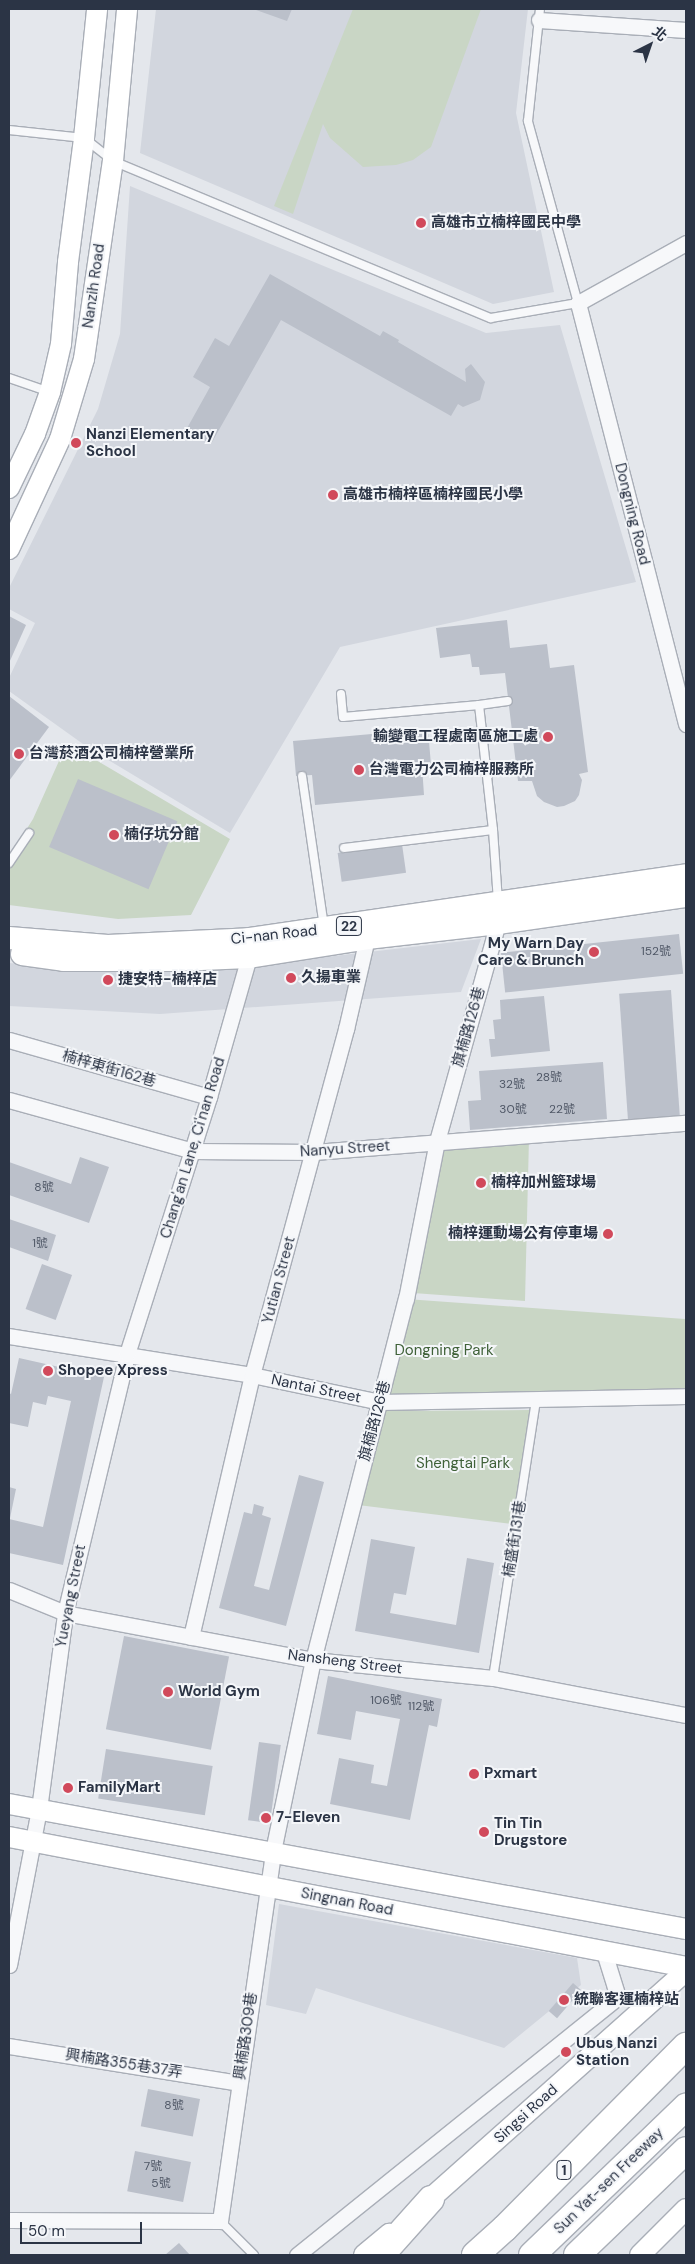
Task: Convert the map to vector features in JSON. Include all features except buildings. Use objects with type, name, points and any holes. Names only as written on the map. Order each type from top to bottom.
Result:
[{"type":"highway","name":"1","points":[[475,2255],[505,2228],[686,2046]]},
{"type":"highway","name":"Sun Yat-sen Freeway","points":[[532,2255],[685,2108]]},
{"type":"highway","points":[[577,2255],[686,2150]]},
{"type":"highway","points":[[381,2255],[430,2199]]},
{"type":"main road","name":"Ci-nan Road","points":[[498,914],[686,875]]},
{"type":"main road","name":"Ci-nan Road","points":[[9,952],[64,960],[177,960],[367,931],[498,914],[686,896]]},
{"type":"main road","name":"Ci-nan Road","points":[[9,938],[108,946],[249,948],[325,929],[367,931]]},
{"type":"street","name":"Nanzih Road","points":[[9,488],[35,434],[50,392],[60,344],[97,9]]},
{"type":"street","name":"Nanzih Road","points":[[11,536],[60,439],[84,358],[113,160],[127,9]]},
{"type":"street","points":[[539,14],[686,30]]},
{"type":"street","points":[[578,303],[686,243]]},
{"type":"street","name":"Dongning Road","points":[[578,303],[686,724]]},
{"type":"street","name":"旗楠路126巷","points":[[273,1851],[313,1660],[406,1299],[437,1141],[498,914]]},
{"type":"street","name":"Yutian Street","points":[[191,1637],[252,1375],[314,1152],[367,931]]},
{"type":"street","name":"Chang'an Lane, Ci'nan Road","points":[[127,1354],[193,1151],[249,948]]},
{"type":"street","name":"楠梓東街162巷","points":[[9,1040],[209,1097]]},
{"type":"street","name":"Nanyu Street","points":[[9,1100],[193,1151],[314,1152],[686,1123]]},
{"type":"street","name":"Nantai Street","points":[[9,1336],[252,1375],[380,1402],[686,1396]]},
{"type":"street","name":"Yueyang Street","points":[[9,1965],[39,1809],[65,1613],[127,1354]]},
{"type":"street","name":"Nansheng Street","points":[[9,1590],[65,1613],[313,1660],[493,1678],[686,1715]]},
{"type":"street","points":[[9,1804],[273,1851],[686,1929]]},
{"type":"street","name":"Singnan Road","points":[[9,1836],[32,1842],[686,1967]]},
{"type":"street","name":"興楠路309巷","points":[[220,2221],[273,1851]]},
{"type":"street","points":[[297,2255],[618,1997],[604,1952]]},
{"type":"street","name":"Singsi Road","points":[[364,2255],[430,2199],[686,1971]]},
{"type":"street","name":"興楠路355巷37弄","points":[[9,2046],[239,2083]]},
{"type":"street","points":[[640,2255],[686,2209]]},
{"type":"street","points":[[9,2220],[220,2221]]},
{"type":"lane","points":[[9,130],[84,138],[113,160],[491,318],[578,303],[528,121],[539,14]]},
{"type":"lane","points":[[9,378],[50,392]]},
{"type":"lane","points":[[341,694],[343,717],[508,701]]},
{"type":"lane","points":[[479,705],[493,830],[498,914]]},
{"type":"lane","points":[[302,776],[325,929]]},
{"type":"lane","points":[[344,848],[493,830]]},
{"type":"lane","points":[[9,864],[29,834]]},
{"type":"lane","name":"楠盛街131巷","points":[[493,1678],[536,1399]]},
{"type":"lane","points":[[220,2221],[254,2255]]},
{"type":"shaded area","name":"高雄市立楠梓國民中學","points":[[156,9],[528,9],[516,113],[554,292],[493,304],[140,153]]},
{"type":"shaded area","name":"高雄市楠梓區楠梓國民小學","points":[[130,186],[486,333],[560,325],[636,582],[340,647],[230,833],[90,749],[9,691],[9,678],[35,623],[9,609],[9,588],[98,409],[120,334]]},
{"type":"shaded area","points":[[481,939],[461,992],[160,1014],[9,1006],[9,963],[66,969],[213,970]]},
{"type":"shaded area","points":[[279,1904],[577,1958],[581,1985],[504,2048],[316,1988],[306,2014],[266,2005]]},
{"type":"green space","points":[[353,9],[481,9],[431,147],[413,160],[396,165],[363,167],[330,138],[323,124],[293,214],[274,206]]},
{"type":"green space","points":[[67,743],[230,839],[191,915],[118,919],[9,905],[9,857],[33,819]]},
{"type":"green space","name":"楠梓加州籃球場","points":[[529,1138],[525,1301],[413,1293],[441,1146]]},
{"type":"green space","name":"Dongning Park","points":[[406,1299],[685,1319],[686,1392],[380,1402]]},
{"type":"green space","name":"Shengtai Park","points":[[530,1410],[513,1524],[358,1505],[382,1411]]},
{"type":"place","name":"高雄市立楠梓國民中學","points":[[421,223]]},
{"type":"place","name":"Nanzi Elementary School","points":[[76,443]]},
{"type":"place","name":"高雄市楠梓區楠梓國民小學","points":[[333,495]]},
{"type":"place","name":"輸變電工程處南區施工處","points":[[548,737]]},
{"type":"place","name":"台灣菸酒公司楠梓營業所","points":[[19,754]]},
{"type":"place","name":"台灣電力公司楠梓服務所","points":[[359,770]]},
{"type":"place","name":"楠仔坑分館","points":[[114,835]]},
{"type":"place","name":"My Warn Day Care & Brunch","points":[[594,952]]},
{"type":"place","name":"久揚車業","points":[[291,978]]},
{"type":"place","name":"捷安特-楠梓店","points":[[108,980]]},
{"type":"place","name":"楠梓加州籃球場","points":[[481,1183]]},
{"type":"place","name":"楠梓運動場公有停車場","points":[[608,1234]]},
{"type":"place","name":"Shopee Xpress","points":[[48,1371]]},
{"type":"place","name":"World Gym","points":[[168,1692]]},
{"type":"place","name":"Pxmart","points":[[474,1774]]},
{"type":"place","name":"FamilyMart","points":[[68,1788]]},
{"type":"place","name":"7-Eleven","points":[[266,1818]]},
{"type":"place","name":"Tin Tin Drugstore","points":[[484,1832]]},
{"type":"place","name":"統聯客運楠梓站","points":[[564,2000]]},
{"type":"place","name":"Ubus Nanzi Station","points":[[566,2052]]}]
